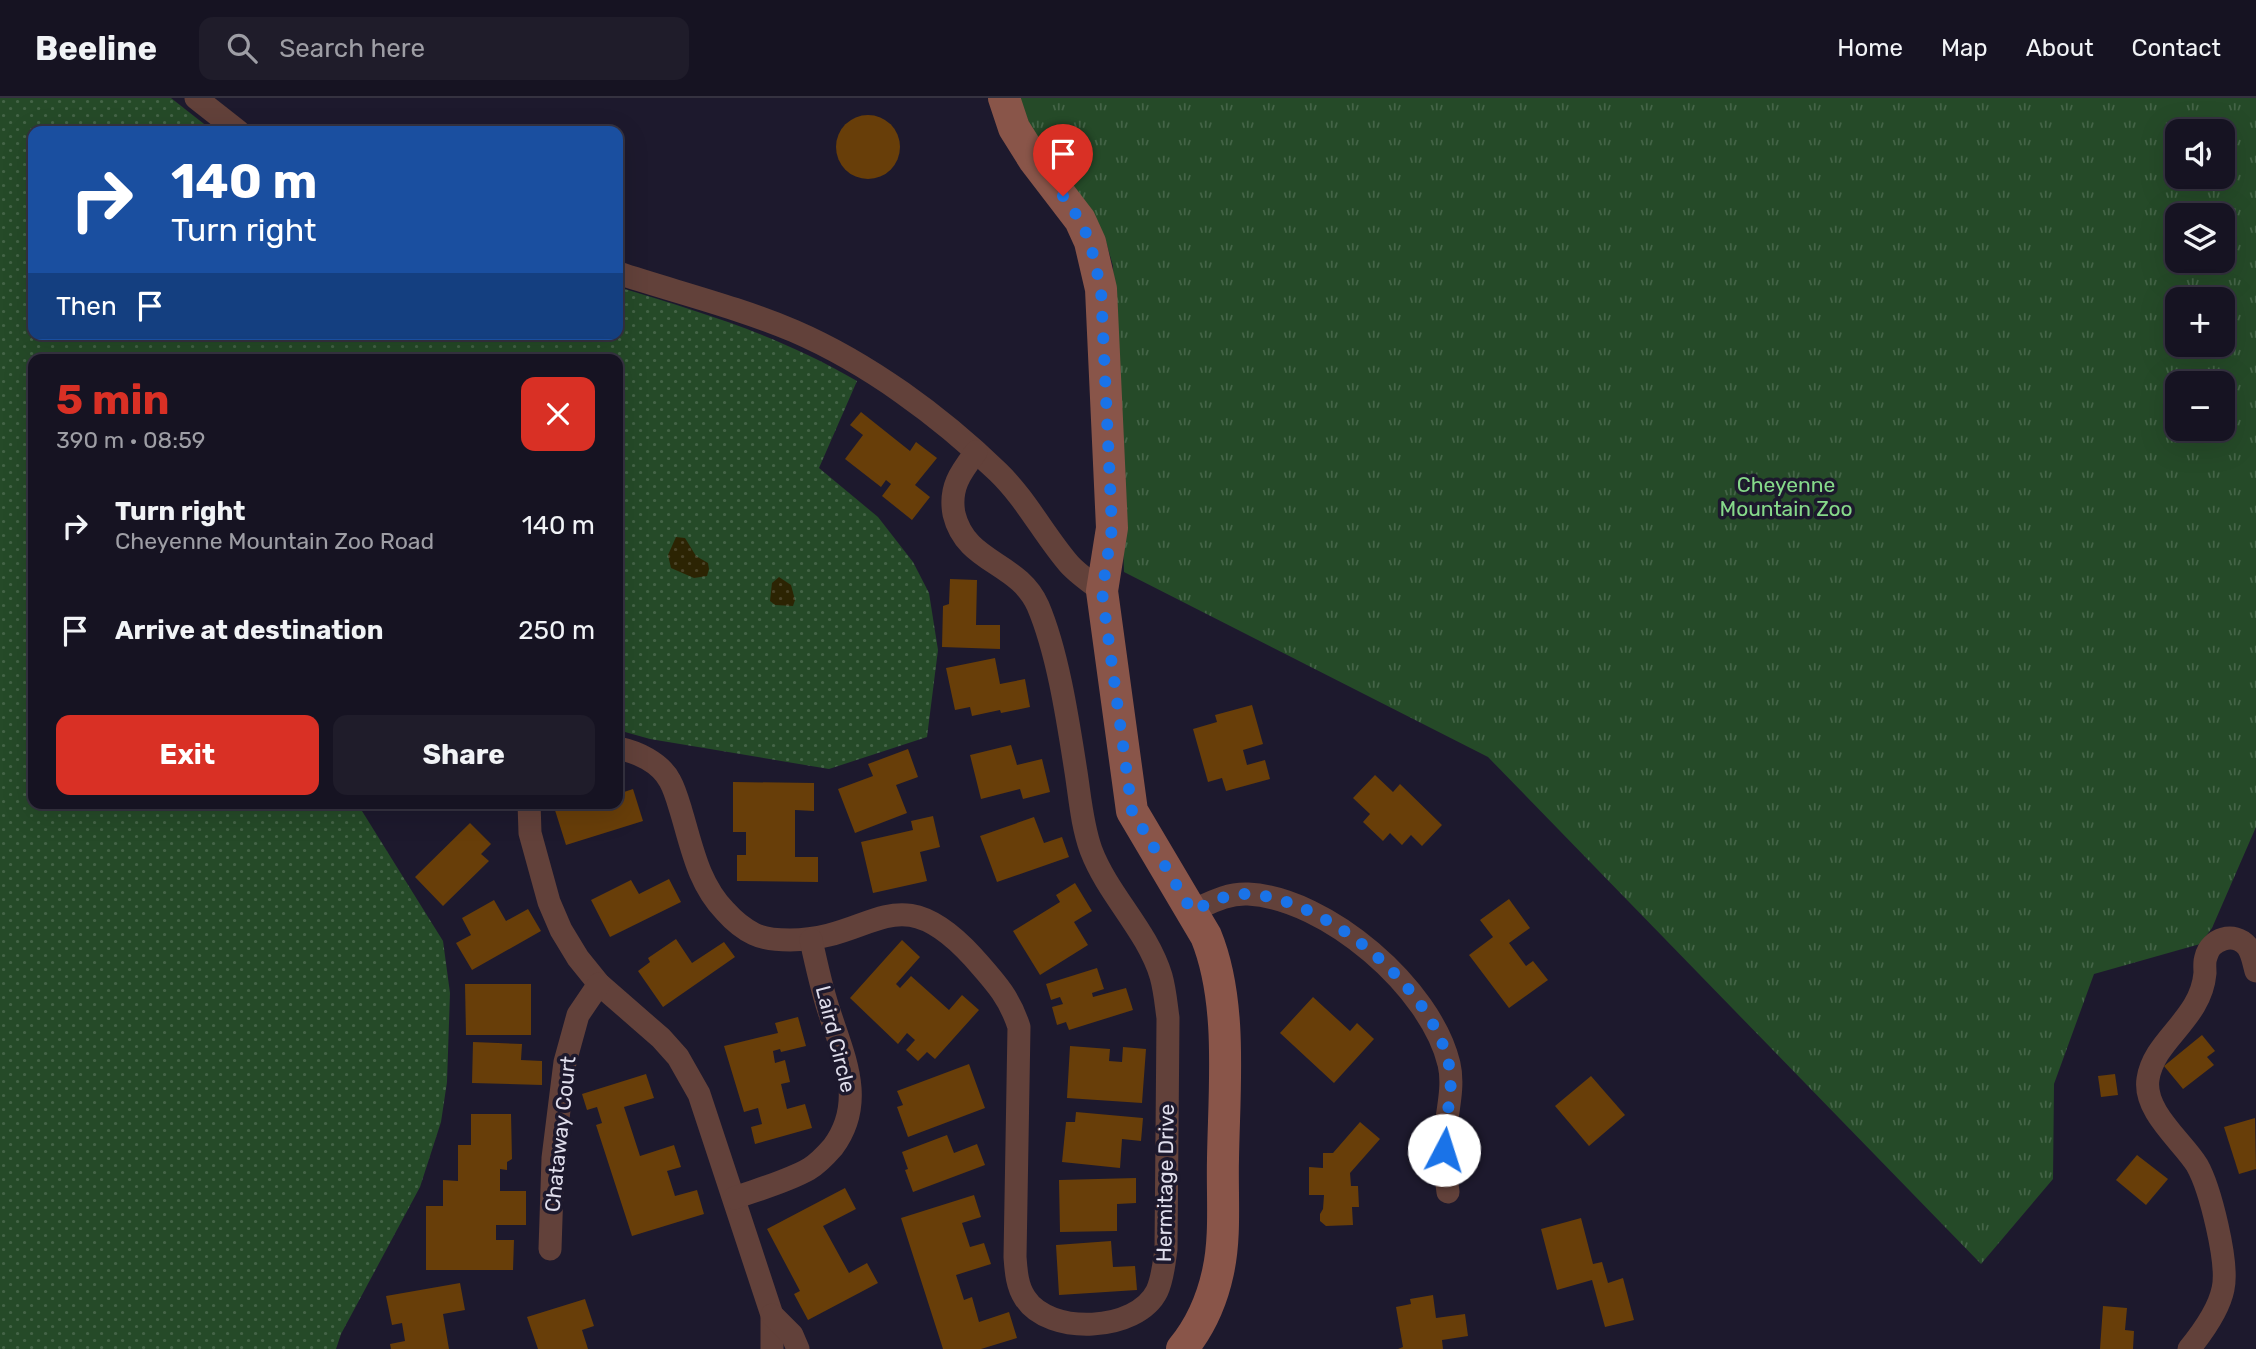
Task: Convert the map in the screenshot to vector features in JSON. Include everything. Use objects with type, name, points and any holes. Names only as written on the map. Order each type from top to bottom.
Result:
[{"type":"street","points":[[196,98],[232,126]]},
{"type":"street","points":[[1004,98],[1014,128],[1034,160],[1080,220],[1098,268],[1112,528],[1102,592],[1132,811],[1192,911],[1215,958],[1221,987],[1224,1089],[1222,1238],[1219,1270],[1199,1324],[1182,1349]]},
{"type":"street","points":[[623,275],[794,331],[842,355],[883,381],[923,409],[1001,474],[1071,566],[1102,592]]},
{"type":"street","name":"Hermitage Drive","points":[[623,750],[640,755],[656,765],[670,779],[700,875],[710,894],[738,925],[755,935],[779,940],[811,940],[888,915],[907,914],[939,926],[959,942],[1003,990],[1013,1007],[1019,1027],[1015,1257],[1016,1279],[1025,1299],[1037,1312],[1073,1325],[1112,1322],[1128,1318],[1143,1309],[1156,1293],[1163,1274],[1166,1249],[1168,1018],[1165,994],[1150,951],[1103,875],[1084,827],[1067,715],[1047,631],[1037,604],[1014,574],[975,551],[962,534],[955,515],[952,496],[956,478],[976,452]]},
{"type":"street","points":[[529,809],[530,833],[549,902],[561,930],[578,958],[599,984],[661,1038],[689,1074],[704,1105],[772,1315],[772,1349]]},
{"type":"street","points":[[1192,911],[1231,895],[1249,894],[1276,899],[1308,910],[1339,929],[1398,976],[1435,1027],[1450,1067],[1443,1147],[1448,1192]]},
{"type":"street","points":[[2189,1349],[2215,1308],[2224,1288],[2221,1249],[2210,1193],[2196,1164],[2163,1122],[2150,1097],[2148,1080],[2155,1057],[2179,1029],[2204,989],[2206,956],[2213,943],[2226,937],[2238,939],[2248,947],[2256,971]]},
{"type":"street","name":"Laird Circle","points":[[734,1198],[811,1168],[826,1156],[847,1122],[852,1103],[850,1079],[825,1000],[811,940]]},
{"type":"street","name":"Chataway Court","points":[[550,1249],[553,1158],[565,1062],[578,1016],[599,984]]},
{"type":"street","points":[[772,1315],[792,1335],[798,1349]]},
{"type":"green space","points":[[0,98],[171,98],[207,126],[28,126],[28,340],[623,340],[623,289],[711,316],[769,338],[857,381],[819,468],[878,517],[913,562],[929,593],[938,650],[927,737],[829,769],[650,739],[623,731],[623,354],[28,354],[28,809],[361,809],[443,941],[450,993],[447,1082],[441,1122],[420,1187],[341,1334],[336,1349],[0,1349]]},
{"type":"green space","name":"Cheyenne Mountain Zoo","points":[[1018,98],[2256,98],[2256,827],[2212,928],[2200,944],[2094,974],[2054,1084],[2053,1179],[1981,1264],[1488,757],[1124,572],[1113,266],[1105,238],[1038,144]]},
{"type":"sand","points":[[676,537],[685,538],[696,556],[708,563],[707,576],[694,578],[671,568],[668,555]]},
{"type":"sand","points":[[779,577],[791,585],[795,600],[793,606],[775,605],[770,601],[772,583]]},
{"type":"building","points":[[868,115],[880,117],[891,124],[898,135],[898,159],[891,170],[880,177],[868,179],[856,177],[845,170],[838,159],[836,147],[838,135],[845,124],[856,117]]},
{"type":"building","points":[[861,412],[910,451],[916,442],[937,458],[915,485],[930,497],[912,520],[882,496],[891,484],[886,480],[881,487],[845,459],[863,435],[850,425]]},
{"type":"building","points":[[950,579],[977,580],[976,625],[1000,625],[1000,649],[942,647],[943,606],[949,604]]},
{"type":"building","points":[[995,658],[1000,684],[1025,679],[1030,707],[972,716],[970,707],[955,710],[946,668]]},
{"type":"building","points":[[1252,705],[1263,744],[1243,750],[1247,765],[1265,760],[1270,779],[1226,791],[1222,778],[1208,782],[1193,729],[1217,722],[1215,715]]},
{"type":"building","points":[[1011,745],[1017,765],[1042,759],[1050,792],[1023,799],[1020,789],[981,799],[970,755]]},
{"type":"building","points":[[908,749],[918,777],[896,785],[907,813],[855,833],[838,789],[873,776],[868,764]]},
{"type":"building","points":[[1375,775],[1393,792],[1400,784],[1442,825],[1422,846],[1411,835],[1402,845],[1390,833],[1383,841],[1363,822],[1370,814],[1353,798]]},
{"type":"building","points":[[733,782],[814,783],[814,811],[795,810],[795,857],[818,857],[818,882],[737,881],[737,855],[746,855],[746,832],[733,832]]},
{"type":"building","points":[[633,789],[643,821],[566,845],[555,809],[623,809],[623,792]]},
{"type":"building","points":[[933,816],[940,847],[920,852],[927,881],[873,893],[861,842],[913,830],[911,821]]},
{"type":"building","points":[[1034,817],[1044,843],[1062,837],[1069,857],[997,882],[980,836]]},
{"type":"building","points":[[470,823],[491,844],[481,854],[489,861],[443,906],[415,877]]},
{"type":"building","points":[[669,879],[681,902],[610,937],[591,900],[631,880],[639,894]]},
{"type":"building","points":[[1075,883],[1092,911],[1074,922],[1088,945],[1040,975],[1013,931],[1060,902],[1056,895]]},
{"type":"building","points":[[1509,899],[1530,928],[1509,943],[1526,966],[1533,961],[1548,980],[1509,1008],[1469,955],[1493,937],[1480,920]]},
{"type":"building","points":[[494,900],[506,921],[528,909],[541,931],[472,970],[456,943],[471,935],[462,918]]},
{"type":"building","points":[[676,939],[692,963],[724,942],[735,957],[663,1007],[638,971],[650,962],[648,958]]},
{"type":"building","points":[[902,940],[920,957],[896,984],[900,988],[911,976],[949,1010],[962,995],[979,1010],[935,1059],[927,1052],[918,1061],[906,1050],[915,1040],[907,1033],[898,1044],[850,998]]},
{"type":"building","points":[[1097,968],[1104,989],[1092,993],[1093,997],[1126,988],[1133,1010],[1069,1030],[1066,1022],[1057,1025],[1052,1007],[1063,1004],[1060,997],[1051,1000],[1046,984]]},
{"type":"building","points":[[465,984],[531,984],[531,1035],[466,1035]]},
{"type":"building","points":[[1313,997],[1350,1031],[1357,1023],[1374,1039],[1334,1083],[1280,1033]]},
{"type":"building","points":[[798,1017],[806,1046],[781,1052],[780,1049],[773,1051],[775,1063],[785,1060],[790,1082],[781,1084],[787,1109],[805,1104],[812,1128],[755,1144],[751,1127],[762,1124],[758,1108],[744,1112],[724,1046],[778,1033],[775,1023]]},
{"type":"building","points":[[2202,1035],[2215,1051],[2207,1057],[2214,1065],[2183,1089],[2164,1066]]},
{"type":"building","points":[[473,1042],[522,1044],[521,1060],[542,1061],[542,1085],[472,1083]]},
{"type":"building","points":[[1070,1046],[1110,1049],[1109,1061],[1122,1062],[1123,1047],[1146,1049],[1142,1103],[1067,1098]]},
{"type":"building","points":[[969,1064],[985,1108],[908,1137],[897,1107],[903,1105],[897,1091]]},
{"type":"building","points":[[646,1074],[654,1098],[624,1107],[640,1156],[674,1145],[681,1167],[667,1171],[675,1196],[697,1190],[704,1214],[632,1236],[596,1125],[602,1123],[597,1107],[587,1110],[582,1094]]},
{"type":"building","points":[[2115,1074],[2118,1095],[2101,1097],[2098,1076]]},
{"type":"building","points":[[1591,1076],[1625,1115],[1589,1146],[1555,1106]]},
{"type":"building","points":[[1076,1112],[1143,1118],[1141,1141],[1122,1139],[1120,1168],[1062,1162],[1066,1122],[1075,1122]]},
{"type":"building","points":[[471,1114],[511,1114],[512,1159],[507,1162],[507,1170],[500,1169],[500,1191],[526,1191],[526,1225],[496,1225],[496,1240],[514,1240],[513,1270],[426,1270],[426,1206],[443,1206],[443,1180],[458,1181],[458,1145],[471,1145]]},
{"type":"building","points":[[2255,1118],[2256,1169],[2239,1174],[2224,1127]]},
{"type":"building","points":[[1360,1122],[1380,1139],[1350,1173],[1351,1186],[1358,1186],[1359,1207],[1352,1207],[1353,1225],[1326,1226],[1320,1221],[1324,1195],[1309,1195],[1309,1167],[1323,1168],[1323,1153],[1333,1153]]},
{"type":"building","points":[[947,1135],[954,1153],[977,1144],[985,1165],[913,1192],[902,1152]]},
{"type":"building","points":[[2137,1155],[2168,1179],[2146,1205],[2116,1180]]},
{"type":"building","points":[[1136,1178],[1136,1203],[1117,1204],[1117,1231],[1060,1232],[1059,1180]]},
{"type":"building","points":[[845,1188],[856,1209],[823,1226],[849,1273],[867,1263],[878,1283],[808,1320],[794,1294],[800,1291],[767,1229]]},
{"type":"building","points":[[974,1195],[981,1217],[962,1223],[970,1247],[984,1243],[991,1264],[956,1275],[964,1300],[972,1297],[979,1322],[1009,1312],[1017,1338],[981,1349],[943,1349],[901,1218]]},
{"type":"building","points":[[1581,1218],[1593,1264],[1602,1262],[1608,1283],[1623,1278],[1634,1320],[1605,1327],[1592,1280],[1557,1290],[1541,1229]]},
{"type":"building","points":[[1111,1241],[1113,1267],[1135,1266],[1137,1290],[1059,1295],[1056,1245]]},
{"type":"building","points":[[460,1283],[465,1310],[443,1314],[449,1349],[391,1349],[390,1344],[405,1341],[402,1323],[392,1325],[386,1296]]},
{"type":"building","points":[[1433,1295],[1436,1318],[1465,1314],[1468,1336],[1442,1340],[1443,1349],[1398,1349],[1403,1347],[1396,1307],[1411,1304],[1410,1299]]},
{"type":"building","points":[[585,1299],[594,1326],[582,1330],[588,1349],[538,1349],[527,1317]]},
{"type":"building","points":[[2103,1306],[2127,1308],[2125,1330],[2134,1331],[2133,1349],[2100,1349]]},
{"type":"route","points":[[1063,196],[1080,220],[1090,242],[1101,289],[1112,528],[1102,592],[1132,811],[1192,911],[1231,895],[1249,894],[1276,899],[1308,910],[1339,929],[1398,976],[1435,1027],[1450,1067],[1444,1150]]}]
